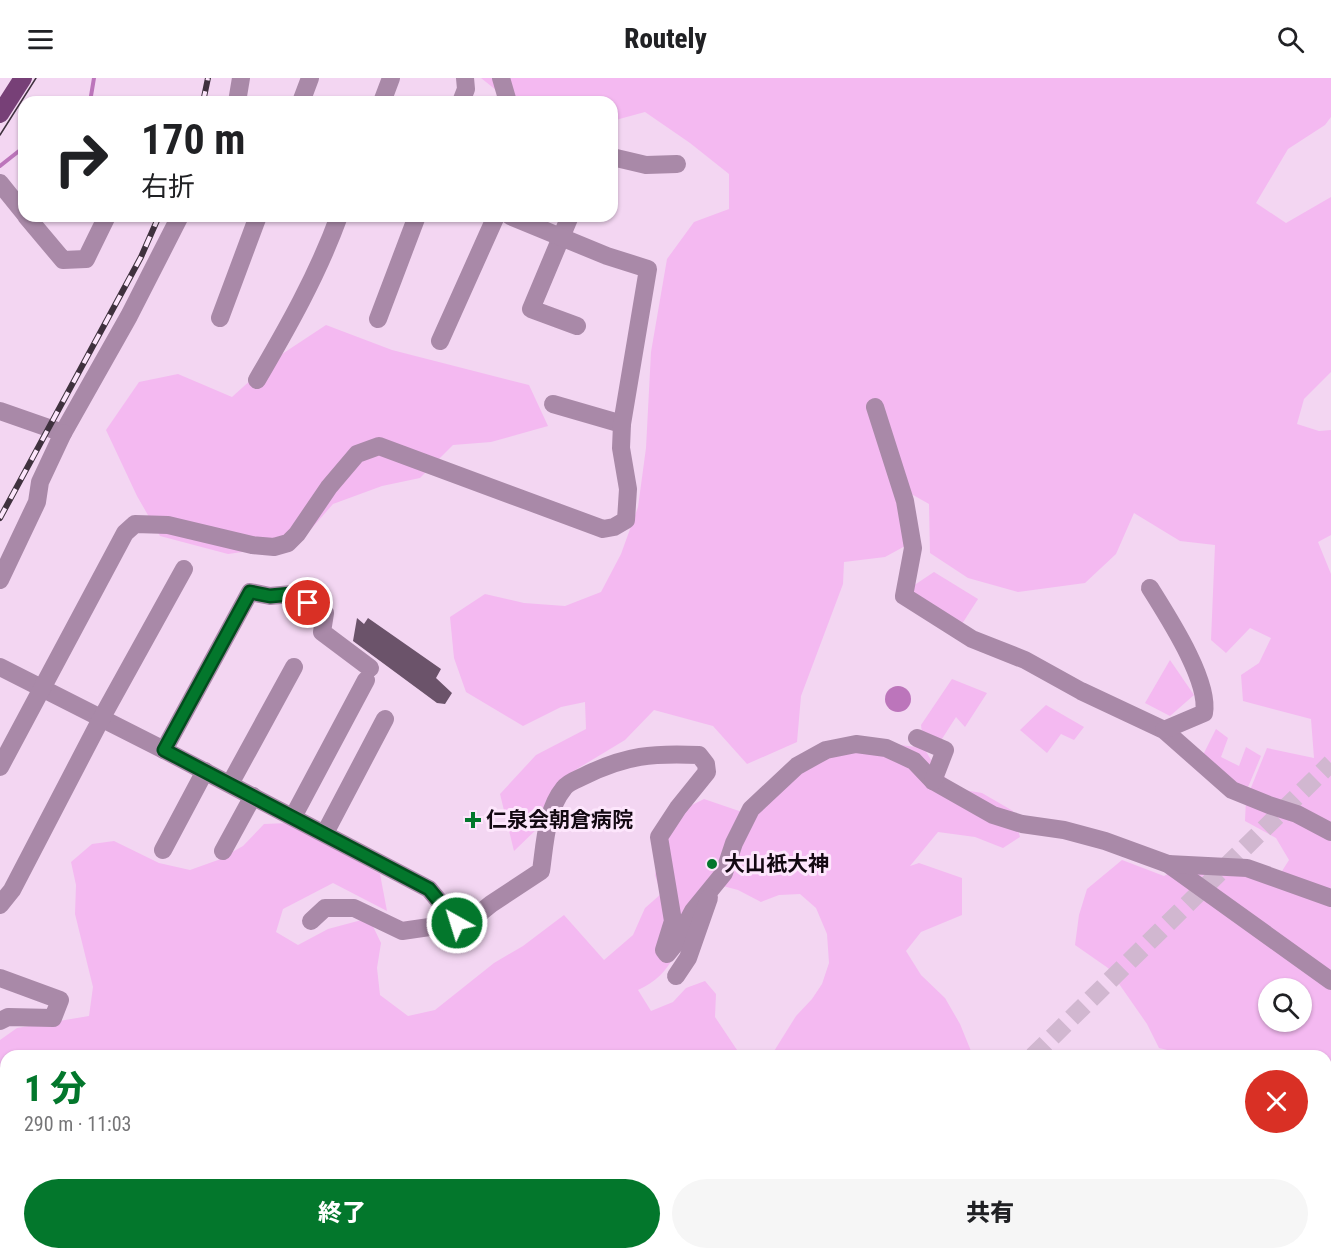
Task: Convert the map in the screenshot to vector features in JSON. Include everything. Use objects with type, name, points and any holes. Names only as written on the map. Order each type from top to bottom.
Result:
[{"type":"main road","points":[[0,114],[21,80]]},
{"type":"street","points":[[238,96],[241,78]]},
{"type":"street","points":[[303,96],[310,78]]},
{"type":"street","points":[[384,96],[391,78]]},
{"type":"street","points":[[463,96],[466,89],[465,78]]},
{"type":"street","points":[[501,78],[506,96]]},
{"type":"street","points":[[618,158],[646,165],[677,164]]},
{"type":"street","points":[[0,183],[18,204]]},
{"type":"street","points":[[33,222],[63,260],[86,259],[104,222]]},
{"type":"street","points":[[0,580],[38,502],[40,483],[63,433],[129,316],[177,222]]},
{"type":"street","points":[[220,318],[256,222]]},
{"type":"street","points":[[258,381],[326,251],[337,222]]},
{"type":"street","points":[[378,320],[415,222]]},
{"type":"street","points":[[440,341],[493,222]]},
{"type":"street","points":[[0,767],[125,532],[135,524],[168,525],[252,545],[274,547],[288,543],[297,534],[329,487],[357,454],[379,446],[603,530],[626,520],[628,489],[621,448],[622,424],[648,269],[607,256],[525,222]]},
{"type":"street","points":[[568,222],[531,309],[577,326]]},
{"type":"street","points":[[553,404],[622,424]]},
{"type":"street","points":[[875,407],[905,501],[913,548],[904,596],[972,639],[1024,660],[1081,691],[1164,730],[1232,790],[1297,814],[1331,832]]},
{"type":"street","points":[[0,411],[63,433]]},
{"type":"street","points":[[0,905],[12,890],[101,719],[184,569]]},
{"type":"street","points":[[1150,588],[1185,646],[1206,701],[1204,713],[1164,730]]},
{"type":"street","points":[[164,750],[250,592],[270,596],[292,594],[325,613],[322,632],[368,674],[293,817]]},
{"type":"street","points":[[0,667],[325,833],[429,889],[457,923]]},
{"type":"street","points":[[230,784],[294,667]]},
{"type":"street","points":[[325,833],[385,719]]},
{"type":"street","points":[[917,738],[945,750],[933,781]]},
{"type":"street","points":[[311,921],[325,908],[354,908],[402,931],[457,923],[465,925],[491,904],[541,871],[548,824],[565,786],[605,765],[643,755],[667,753],[699,755],[706,764],[706,772],[659,837],[673,921],[664,950],[667,954],[676,943],[693,911],[724,873],[734,843],[751,809],[797,766],[826,750],[856,744],[886,748],[914,761],[933,781],[993,815],[1022,824],[1064,830],[1105,841],[1168,864],[1331,981]]},
{"type":"street","points":[[163,850],[205,771]]},
{"type":"street","points":[[223,851],[253,796]]},
{"type":"street","points":[[1168,864],[1247,868],[1331,898]]},
{"type":"street","points":[[675,976],[688,958],[713,887]]},
{"type":"street","points":[[0,978],[60,1000],[53,1018],[9,1017],[0,1021]]},
{"type":"shaded area","points":[[481,78],[1331,78],[1331,117],[1325,125],[1288,149],[1256,203],[1286,223],[1331,197],[1331,372],[1304,399],[1297,424],[1319,431],[1331,430],[1331,535],[1318,542],[1331,574],[1331,1050],[1168,1050],[1159,1048],[1147,1024],[1108,968],[1075,945],[1079,915],[1087,889],[1122,860],[1164,876],[1189,862],[1277,879],[1289,860],[1276,838],[1245,821],[1246,800],[1267,748],[1314,758],[1311,719],[1243,701],[1241,675],[1259,663],[1271,638],[1250,628],[1226,653],[1211,640],[1215,545],[1180,541],[1134,513],[1116,554],[1085,583],[1018,592],[968,578],[930,553],[929,504],[906,491],[907,545],[885,557],[844,562],[843,584],[801,696],[797,742],[747,764],[713,726],[654,710],[625,740],[577,769],[552,795],[541,825],[514,851],[500,794],[536,755],[586,729],[585,702],[561,707],[523,726],[466,692],[454,658],[450,617],[485,594],[524,603],[565,606],[601,592],[621,554],[638,507],[646,448],[651,352],[667,259],[694,222],[729,209],[729,174],[645,112],[618,119],[618,96],[504,96]]},
{"type":"shaded area","points":[[326,325],[392,350],[529,385],[548,426],[491,442],[453,445],[420,478],[382,486],[333,504],[298,544],[228,554],[160,536],[137,496],[106,430],[139,382],[178,374],[232,397],[273,360]]},
{"type":"shaded area","points":[[934,572],[978,599],[960,627],[907,594],[910,588]]},
{"type":"shaded area","points":[[1170,660],[1194,695],[1170,716],[1145,703]]},
{"type":"shaded area","points":[[952,679],[987,693],[965,727],[956,717],[940,742],[922,733],[921,725]]},
{"type":"shaded area","points":[[898,686],[907,690],[911,699],[907,708],[898,712],[889,708],[885,699],[889,690]]},
{"type":"shaded area","points":[[1046,705],[1084,727],[1074,740],[1061,734],[1047,753],[1020,730]]},
{"type":"shaded area","points":[[1216,729],[1228,738],[1221,757],[1239,766],[1246,747],[1261,756],[1246,792],[1200,761]]},
{"type":"shaded area","points":[[861,740],[924,748],[937,770],[958,789],[982,793],[1013,811],[1020,837],[1003,848],[975,837],[938,832],[910,866],[919,863],[962,878],[962,915],[921,932],[906,951],[921,975],[945,998],[960,1024],[971,1050],[775,1050],[796,1016],[822,984],[829,963],[827,934],[816,908],[800,894],[779,895],[761,902],[738,890],[719,885],[695,914],[668,967],[660,976],[638,990],[651,1011],[673,1002],[686,988],[705,981],[716,994],[715,1017],[737,1050],[0,1050],[0,1040],[17,1028],[89,1016],[93,987],[75,914],[76,885],[71,862],[92,844],[114,841],[159,863],[190,870],[218,860],[243,846],[264,824],[288,823],[380,874],[387,911],[333,883],[283,909],[276,932],[298,945],[328,929],[369,918],[381,943],[377,968],[380,995],[408,1016],[435,1010],[494,963],[523,946],[564,915],[604,960],[633,935],[645,908],[661,894],[655,875],[663,839],[682,810],[704,799],[742,812],[822,754]]},
{"type":"building","points":[[357,618],[364,624],[368,618],[441,669],[436,678],[452,693],[445,704],[437,703],[353,641]]},
{"type":"waterway","points":[[91,96],[94,78]]},
{"type":"waterway","points":[[0,166],[18,152]]},
{"type":"tunnel","points":[[1039,1050],[1331,763]]},
{"type":"tram line","points":[[25,96],[36,78]]},
{"type":"tram line","points":[[0,135],[18,106]]},
{"type":"railway","points":[[204,96],[208,78]]},
{"type":"railway","points":[[0,518],[141,257],[156,222]]},
{"type":"place","name":"仁泉会朝倉病院","points":[[473,820]]},
{"type":"place","name":"大山衹大神","points":[[712,864]]},
{"type":"route","points":[[308,603],[292,594],[270,596],[250,592],[164,750],[429,889],[457,923]]}]
